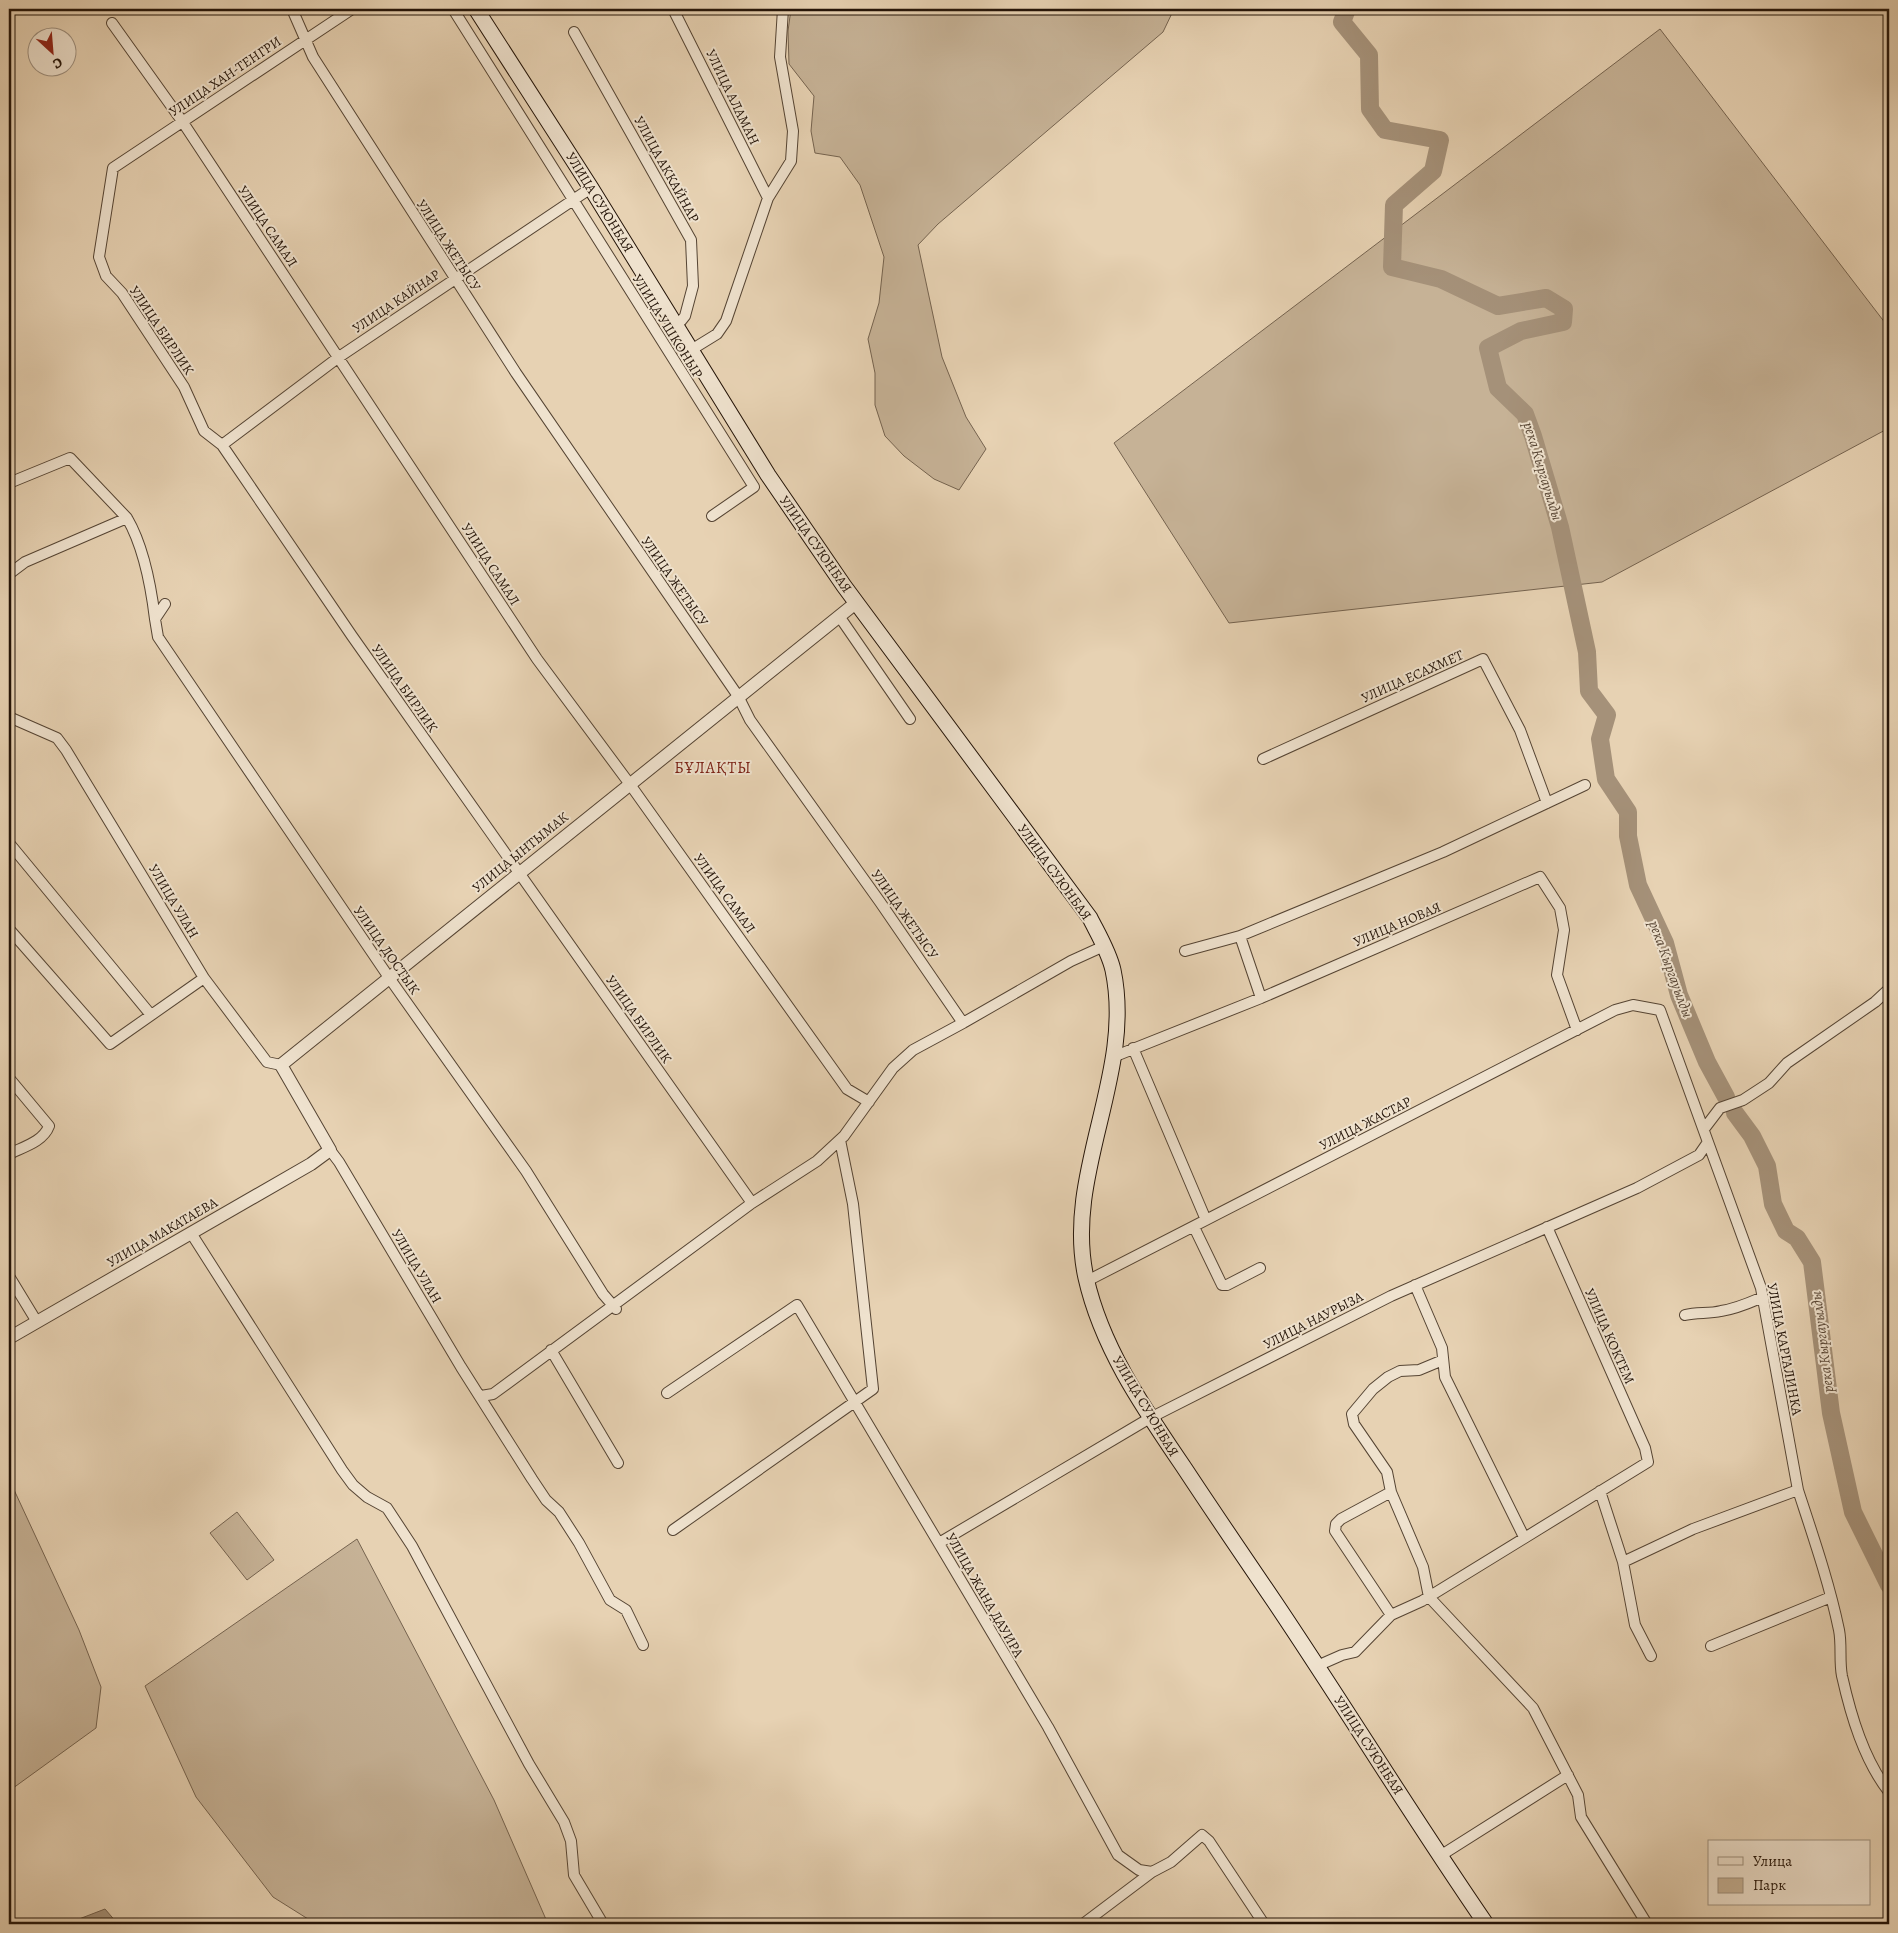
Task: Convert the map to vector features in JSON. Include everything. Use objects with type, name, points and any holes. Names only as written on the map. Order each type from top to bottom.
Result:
[{"type":"main road","name":"УЛИЦА СУЮНБАЯ","points":[[476,9],[591,188],[768,475],[856,602],[1090,918],[1113,969],[1118,1021],[1113,1057],[1082,1211],[1080,1248],[1087,1281],[1110,1348],[1150,1418],[1317,1666],[1486,1924]]},
{"type":"street","name":"УЛИЦА ЖЕТЫСУ","points":[[292,9],[318,65],[516,373],[738,696],[750,720],[880,902],[963,1023]]},
{"type":"street","name":"УЛИЦА ХАН-ТЕНГРИ","points":[[113,168],[352,9]]},
{"type":"street","name":"УЛИЦА УШКОНЫР","points":[[453,9],[754,487],[712,516]]},
{"type":"street","name":"УЛИЦА АЛАМАН","points":[[673,9],[768,198]]},
{"type":"street","points":[[691,350],[717,334],[726,321],[768,198],[792,162],[793,130],[780,57],[783,9]]},
{"type":"street","name":"УЛИЦА САМАЛ","points":[[112,23],[182,121],[536,659],[630,783],[847,1089],[869,1102]]},
{"type":"street","name":"УЛИЦА АККАЙНАР","points":[[574,32],[691,240],[693,286],[685,316],[681,321],[674,322]]},
{"type":"street","name":"УЛИЦА БИРЛИК","points":[[113,168],[99,257],[106,276],[122,293],[184,387],[188,400],[204,431],[222,445],[352,636],[752,1203]]},
{"type":"street","name":"УЛИЦА КАЙНАР","points":[[222,445],[339,357],[454,278],[591,188]]},
{"type":"street","name":"УЛИЦА ДОСТЫК","points":[[9,483],[70,458],[127,518],[135,531],[152,594],[158,637],[390,979],[526,1171],[603,1294],[614,1307]]},
{"type":"street","points":[[9,574],[25,562],[127,518]]},
{"type":"street","name":"УЛИЦА ЫНТЫМАК","points":[[281,1065],[390,979],[518,872],[856,602]]},
{"type":"street","points":[[155,619],[165,604]]},
{"type":"street","points":[[839,616],[910,720]]},
{"type":"street","name":"УЛИЦА ЕСАХМЕТ","points":[[1262,758],[1484,659],[1520,730],[1547,803]]},
{"type":"street","name":"УЛИЦА УЛАН","points":[[9,717],[57,738],[100,804],[204,978],[267,1062],[281,1065]]},
{"type":"street","points":[[1185,951],[1240,936],[1443,852],[1585,786]]},
{"type":"street","points":[[9,843],[151,1015]]},
{"type":"street","name":"УЛИЦА НОВАЯ","points":[[1113,1057],[1261,998],[1540,877],[1560,908],[1564,930],[1557,975],[1577,1030]]},
{"type":"street","points":[[9,929],[110,1044],[204,978]]},
{"type":"street","points":[[1240,936],[1261,998]]},
{"type":"street","points":[[481,1396],[493,1394],[551,1350],[614,1307],[752,1203],[817,1161],[840,1140],[893,1068],[913,1050],[1072,961],[1104,946]]},
{"type":"street","points":[[1704,1129],[1720,1108],[1743,1100],[1769,1084],[1787,1063],[1875,1002],[1889,989]]},
{"type":"street","name":"УЛИЦА ЖАСТАР","points":[[1087,1281],[1623,1007],[1646,1006],[1660,1010]]},
{"type":"street","name":"УЛИЦА КАРГАЛИНКА","points":[[1660,1010],[1763,1297],[1798,1490],[1831,1597],[1839,1632],[1842,1674],[1869,1761],[1876,1775],[1889,1792]]},
{"type":"street","points":[[1134,1048],[1206,1220]]},
{"type":"street","points":[[281,1065],[330,1150]]},
{"type":"street","points":[[9,1078],[49,1126],[46,1133],[37,1141],[9,1154]]},
{"type":"street","points":[[673,1530],[874,1389],[854,1204],[840,1140]]},
{"type":"street","name":"УЛИЦА НАУРЫЗА","points":[[939,1543],[1150,1418],[1415,1285],[1637,1188],[1699,1155],[1708,1142]]},
{"type":"street","name":"УЛИЦА УЛАН","points":[[330,1150],[532,1479],[546,1500],[559,1512],[579,1543],[610,1600],[626,1610],[643,1644]]},
{"type":"street","name":"УЛИЦА МАКАТАЕВА","points":[[9,1338],[311,1164],[330,1150]]},
{"type":"street","points":[[1194,1226],[1222,1285],[1227,1285],[1260,1268]]},
{"type":"street","name":"УЛИЦА КОКТЕМ","points":[[1547,1227],[1648,1456],[1648,1462],[1600,1491]]},
{"type":"street","points":[[191,1233],[342,1470],[353,1485],[367,1497],[387,1508],[412,1546],[529,1764],[564,1822],[571,1841],[574,1875],[603,1924]]},
{"type":"street","points":[[9,1276],[37,1322]]},
{"type":"street","points":[[1415,1285],[1442,1348],[1445,1377],[1524,1537]]},
{"type":"street","points":[[1685,1315],[1699,1312],[1719,1312],[1741,1307],[1763,1297]]},
{"type":"street","name":"УЛИЦА ЖАНА ДАУИРА","points":[[667,1393],[797,1305],[1048,1727],[1118,1855],[1139,1870],[1152,1872]]},
{"type":"street","points":[[551,1350],[618,1463]]},
{"type":"street","points":[[1443,1360],[1419,1370],[1400,1371],[1388,1377],[1358,1405],[1352,1414],[1354,1424],[1387,1472],[1392,1492],[1423,1567],[1429,1597],[1533,1708],[1578,1795],[1582,1817],[1647,1924]]},
{"type":"street","points":[[1623,1562],[1693,1529],[1798,1490]]},
{"type":"street","points":[[1317,1666],[1354,1652],[1391,1615],[1429,1597],[1600,1491],[1623,1562],[1635,1625],[1651,1656]]},
{"type":"street","points":[[1391,1615],[1335,1532],[1336,1524],[1341,1519],[1392,1492]]},
{"type":"street","points":[[1711,1646],[1831,1597]]},
{"type":"street","points":[[1440,1856],[1568,1775]]},
{"type":"street","points":[[1083,1924],[1152,1872],[1171,1862],[1202,1835],[1209,1841],[1264,1924]]},
{"type":"green space","points":[[791,9],[1174,9],[1163,32],[938,224],[918,245],[942,357],[966,417],[986,449],[959,490],[934,479],[904,456],[885,436],[875,405],[875,373],[868,339],[879,303],[884,257],[860,185],[840,157],[815,153],[811,131],[814,96],[789,64],[788,31]]},
{"type":"green space","points":[[1660,29],[1889,328],[1889,428],[1602,582],[1229,623],[1114,443]]},
{"type":"green space","points":[[9,1479],[79,1630],[101,1687],[96,1728],[9,1791]]},
{"type":"green space","points":[[237,1512],[274,1560],[247,1580],[210,1533]]},
{"type":"green space","points":[[357,1539],[494,1800],[548,1924],[316,1924],[273,1897],[196,1797],[145,1686]]},
{"type":"shaded area","points":[[105,1909],[118,1924],[66,1924]]},
{"type":"waterway","name":"река Кыргауылды","points":[[1347,9],[1342,22],[1369,55],[1370,109],[1385,130],[1440,140],[1433,171],[1394,205],[1392,267],[1441,279],[1498,306],[1546,298],[1564,309],[1563,322],[1521,331],[1488,348],[1498,388],[1525,414],[1560,527],[1587,652],[1589,691],[1607,715],[1600,739],[1606,779],[1628,812],[1628,836],[1638,885],[1665,943],[1679,995],[1707,1062],[1726,1097]]},
{"type":"waterway","name":"река Кыргауылды","points":[[1735,1113],[1752,1136],[1767,1166],[1773,1204],[1786,1231],[1797,1238],[1812,1262],[1831,1413],[1853,1512],[1889,1585]]},
{"type":"district","name":"БҰЛАҚТЫ","points":[[713,767]]}]
